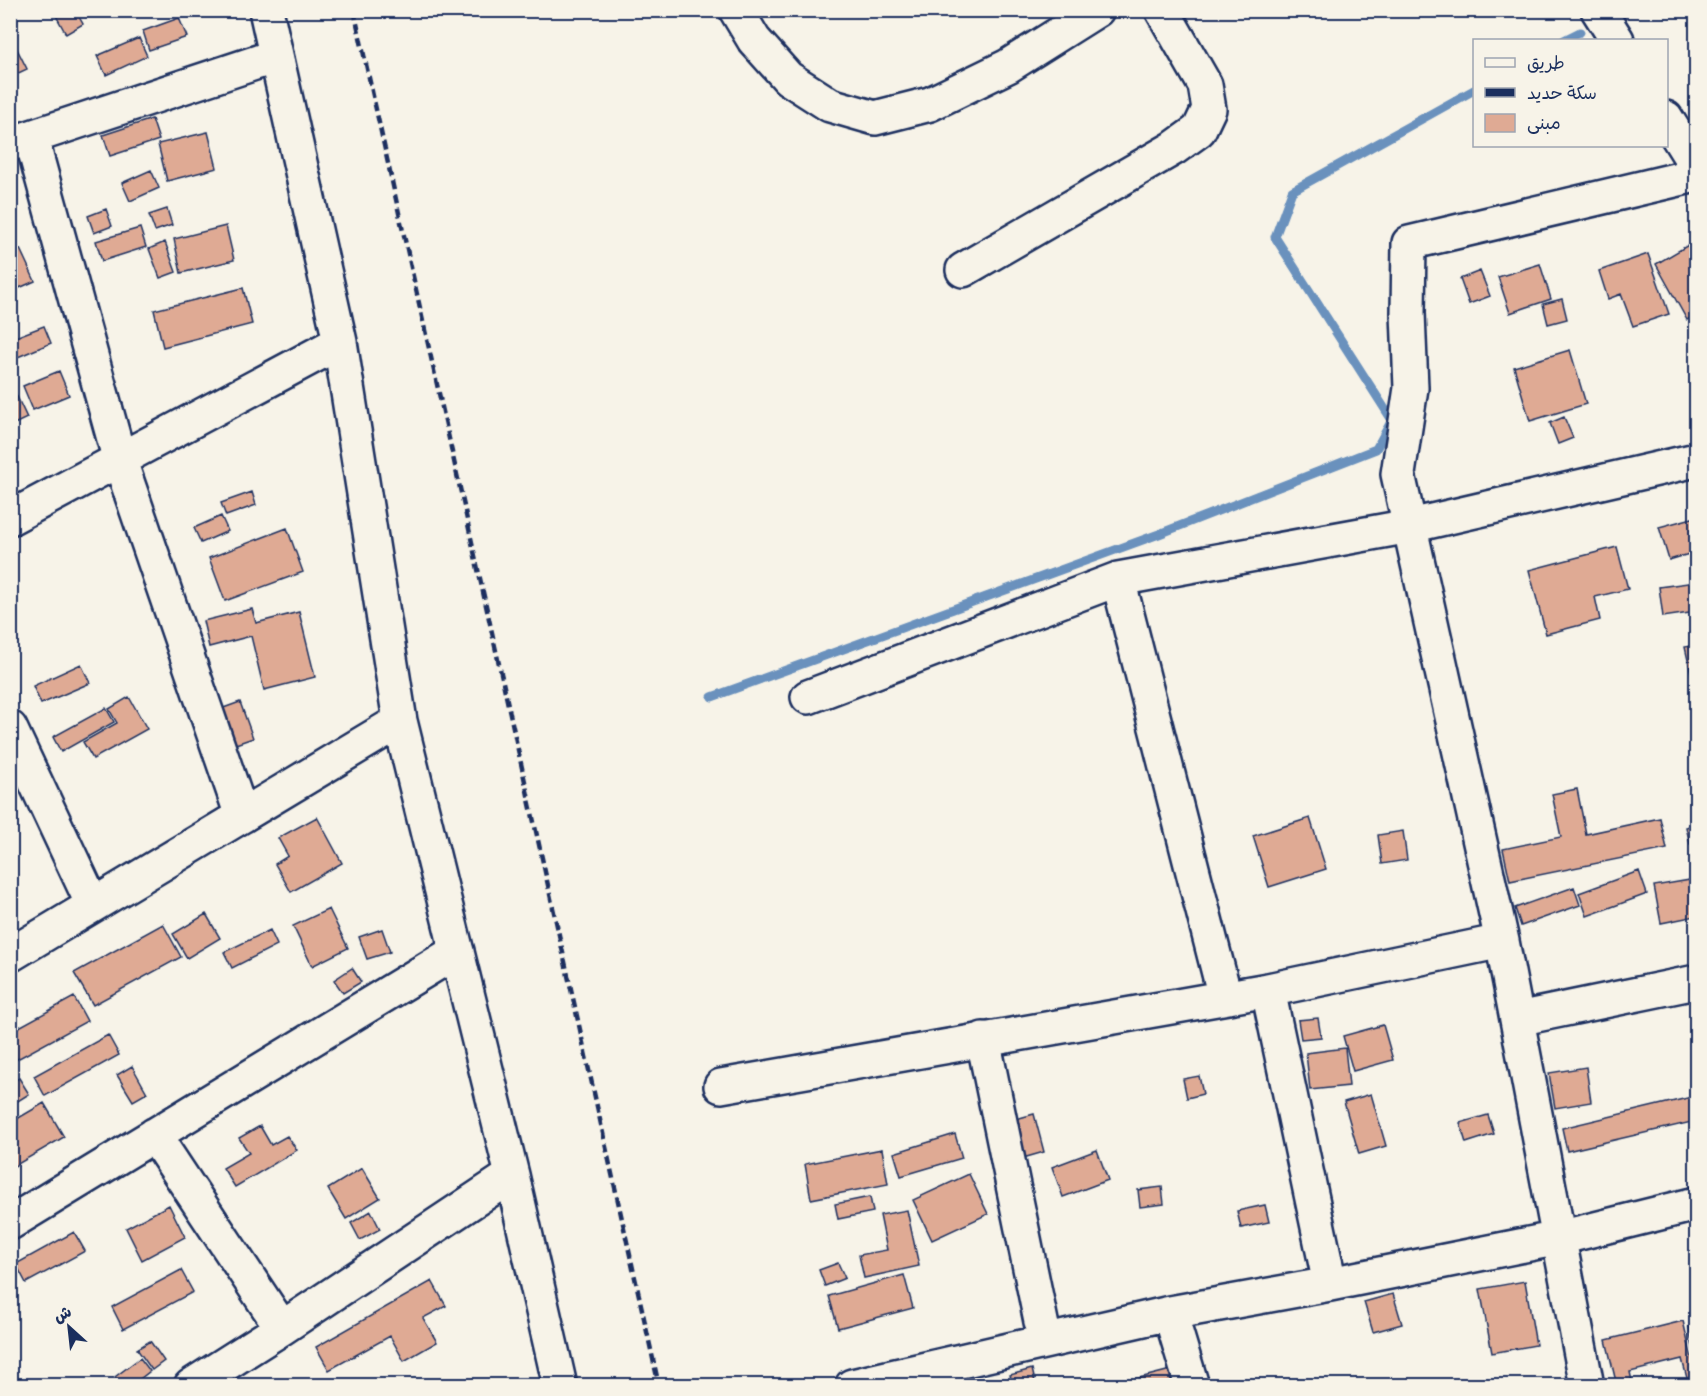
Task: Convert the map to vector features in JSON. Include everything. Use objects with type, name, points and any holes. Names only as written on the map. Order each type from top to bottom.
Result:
[{"type":"street","points":[[266,10],[340,342],[400,721],[512,1175],[560,1386]]},
{"type":"street","points":[[736,10],[754,40],[788,78],[830,105],[874,118],[939,100],[1008,66],[1096,10]]},
{"type":"street","points":[[963,270],[1174,148],[1199,130],[1209,109],[1205,85],[1162,10]]},
{"type":"street","points":[[1599,10],[1616,39]]},
{"type":"street","points":[[242,816],[120,461],[21,140],[276,56]]},
{"type":"street","points":[[1668,121],[1696,166]]},
{"type":"street","points":[[1587,1386],[1502,941],[1398,474],[1411,388],[1408,313],[1409,243],[1696,175]]},
{"type":"street","points":[[10,518],[340,342]]},
{"type":"street","points":[[808,697],[1118,579],[1410,526],[1696,460]]},
{"type":"street","points":[[1118,579],[1225,997]]},
{"type":"street","points":[[10,955],[400,721]]},
{"type":"street","points":[[10,728],[93,905]]},
{"type":"street","points":[[721,1086],[1268,990],[1502,941]]},
{"type":"street","points":[[15,1209],[154,1135],[457,951]]},
{"type":"street","points":[[1517,1019],[1696,982]]},
{"type":"street","points":[[1268,990],[1330,1284]]},
{"type":"street","points":[[983,1040],[1045,1341]]},
{"type":"street","points":[[154,1135],[282,1328]]},
{"type":"street","points":[[191,1386],[512,1175]]},
{"type":"street","points":[[852,1386],[1170,1313],[1330,1284],[1559,1238],[1696,1204]]},
{"type":"street","points":[[1170,1313],[1191,1386]]},
{"type":"building","points":[[53,10],[75,10],[83,24],[66,34]]},
{"type":"building","points":[[179,18],[187,37],[149,50],[143,31]]},
{"type":"building","points":[[10,35],[27,69],[10,77]]},
{"type":"building","points":[[139,38],[147,56],[106,75],[97,56]]},
{"type":"building","points":[[152,119],[159,140],[110,156],[103,135]]},
{"type":"building","points":[[208,132],[217,168],[167,181],[158,144]]},
{"type":"building","points":[[151,170],[159,188],[130,201],[122,183]]},
{"type":"building","points":[[106,209],[112,226],[94,233],[88,216]]},
{"type":"building","points":[[167,209],[172,225],[155,231],[149,215]]},
{"type":"building","points":[[226,226],[234,260],[181,273],[174,239]]},
{"type":"building","points":[[140,228],[146,247],[102,261],[96,241]]},
{"type":"building","points":[[165,242],[176,272],[160,278],[149,249]]},
{"type":"building","points":[[1690,244],[1696,255],[1696,315],[1687,320],[1656,264]]},
{"type":"building","points":[[20,249],[35,281],[10,292],[10,253]]},
{"type":"building","points":[[1648,254],[1669,314],[1633,326],[1621,294],[1608,299],[1599,271]]},
{"type":"building","points":[[1540,264],[1551,299],[1510,313],[1498,277]]},
{"type":"building","points":[[1480,271],[1490,296],[1469,304],[1460,279]]},
{"type":"building","points":[[243,288],[252,324],[163,347],[154,310]]},
{"type":"building","points":[[1562,299],[1567,319],[1548,324],[1543,304]]},
{"type":"building","points":[[44,326],[51,343],[13,359],[10,353],[10,339]]},
{"type":"building","points":[[1570,350],[1586,404],[1530,421],[1514,367]]},
{"type":"building","points":[[59,371],[69,395],[33,410],[23,386]]},
{"type":"building","points":[[12,386],[27,418],[10,426],[10,387]]},
{"type":"building","points":[[1564,417],[1573,438],[1558,444],[1550,423]]},
{"type":"building","points":[[252,492],[256,505],[226,516],[221,503]]},
{"type":"building","points":[[221,516],[228,531],[201,543],[194,528]]},
{"type":"building","points":[[1696,517],[1696,552],[1669,560],[1659,527]]},
{"type":"building","points":[[287,528],[303,572],[225,601],[209,558]]},
{"type":"building","points":[[1617,547],[1628,589],[1595,597],[1600,620],[1546,634],[1529,570]]},
{"type":"building","points":[[1695,582],[1696,612],[1663,617],[1659,587]]},
{"type":"building","points":[[252,609],[256,623],[299,612],[315,677],[264,690],[251,636],[209,647],[203,621]]},
{"type":"building","points":[[1696,645],[1696,695],[1685,647]]},
{"type":"building","points":[[81,664],[90,683],[41,704],[33,686]]},
{"type":"building","points":[[129,697],[147,729],[93,759],[83,742],[117,723],[109,709]]},
{"type":"building","points":[[240,702],[253,738],[230,746],[218,710]]},
{"type":"building","points":[[106,708],[114,722],[61,752],[53,737]]},
{"type":"building","points":[[1577,789],[1586,834],[1660,818],[1667,849],[1510,881],[1503,849],[1561,837],[1552,794]]},
{"type":"building","points":[[317,817],[342,863],[291,892],[275,864],[288,856],[278,838]]},
{"type":"building","points":[[1310,818],[1326,869],[1269,887],[1253,836]]},
{"type":"building","points":[[1696,824],[1696,842],[1690,844],[1686,827]]},
{"type":"building","points":[[1403,831],[1407,860],[1382,864],[1378,835]]},
{"type":"building","points":[[1639,871],[1647,894],[1587,916],[1579,893]]},
{"type":"building","points":[[1696,879],[1696,916],[1661,923],[1654,886]]},
{"type":"building","points":[[1574,887],[1580,905],[1521,926],[1515,908]]},
{"type":"building","points":[[329,909],[348,948],[312,966],[293,926]]},
{"type":"building","points":[[206,914],[220,938],[187,958],[173,934]]},
{"type":"building","points":[[163,924],[181,957],[93,1005],[74,973]]},
{"type":"building","points":[[382,929],[390,952],[367,959],[359,937]]},
{"type":"building","points":[[270,930],[277,945],[232,968],[224,952]]},
{"type":"building","points":[[352,968],[361,982],[343,993],[334,980]]},
{"type":"building","points":[[74,997],[87,1021],[10,1063],[10,1032]]},
{"type":"building","points":[[1318,1018],[1321,1037],[1301,1039],[1298,1020]]},
{"type":"building","points":[[1383,1025],[1393,1060],[1353,1071],[1343,1036]]},
{"type":"building","points":[[108,1035],[119,1055],[45,1096],[34,1076]]},
{"type":"building","points":[[1345,1048],[1349,1086],[1310,1090],[1306,1053]]},
{"type":"building","points":[[132,1066],[147,1093],[133,1101],[117,1075]]},
{"type":"building","points":[[1586,1067],[1591,1102],[1555,1108],[1549,1073]]},
{"type":"building","points":[[1199,1076],[1203,1094],[1187,1098],[1183,1079]]},
{"type":"building","points":[[19,1078],[29,1094],[10,1106],[10,1084]]},
{"type":"building","points":[[1371,1094],[1386,1146],[1359,1154],[1344,1102]]},
{"type":"building","points":[[1696,1096],[1696,1121],[1567,1151],[1562,1128]]},
{"type":"building","points":[[44,1103],[64,1137],[11,1168],[10,1123]]},
{"type":"building","points":[[1034,1114],[1044,1152],[1023,1158],[1012,1120]]},
{"type":"building","points":[[1488,1115],[1494,1134],[1466,1143],[1460,1123]]},
{"type":"building","points":[[260,1126],[271,1145],[287,1136],[297,1150],[235,1187],[223,1168],[249,1153],[239,1138]]},
{"type":"building","points":[[955,1134],[962,1158],[901,1176],[894,1153]]},
{"type":"building","points":[[882,1149],[888,1184],[811,1199],[805,1164]]},
{"type":"building","points":[[1097,1150],[1108,1180],[1063,1197],[1052,1167]]},
{"type":"building","points":[[362,1168],[380,1198],[346,1219],[328,1189]]},
{"type":"building","points":[[969,1174],[988,1214],[932,1240],[913,1200]]},
{"type":"building","points":[[1162,1187],[1164,1204],[1140,1207],[1138,1190]]},
{"type":"building","points":[[870,1197],[873,1212],[838,1219],[835,1204]]},
{"type":"building","points":[[169,1205],[185,1237],[142,1260],[126,1228]]},
{"type":"building","points":[[1265,1205],[1269,1222],[1241,1228],[1237,1211]]},
{"type":"building","points":[[907,1210],[919,1266],[864,1278],[859,1255],[887,1250],[880,1215]]},
{"type":"building","points":[[371,1211],[380,1229],[360,1240],[351,1223]]},
{"type":"building","points":[[74,1232],[85,1251],[26,1283],[16,1264]]},
{"type":"building","points":[[838,1263],[845,1278],[825,1286],[819,1270]]},
{"type":"building","points":[[181,1270],[193,1292],[123,1329],[112,1307]]},
{"type":"building","points":[[904,1275],[913,1308],[838,1328],[829,1296]]},
{"type":"building","points":[[432,1281],[446,1306],[423,1318],[437,1342],[404,1361],[390,1336],[329,1370],[316,1347]]},
{"type":"building","points":[[1525,1281],[1536,1345],[1492,1353],[1480,1289]]},
{"type":"building","points":[[1393,1294],[1402,1324],[1373,1332],[1364,1302]]},
{"type":"building","points":[[1683,1321],[1696,1385],[1689,1386],[1682,1359],[1630,1372],[1633,1386],[1617,1386],[1606,1340]]},
{"type":"building","points":[[1696,1326],[1696,1363],[1689,1327]]},
{"type":"building","points":[[150,1341],[164,1361],[152,1370],[137,1349]]},
{"type":"building","points":[[140,1358],[150,1371],[131,1386],[121,1386],[115,1377]]},
{"type":"building","points":[[1032,1369],[1036,1386],[1013,1386],[1010,1375]]},
{"type":"building","points":[[1171,1370],[1175,1386],[1108,1386]]},
{"type":"waterway","points":[[1566,39],[1580,32]]},
{"type":"waterway","points":[[712,697],[1159,534],[1376,449],[1392,420],[1275,237],[1292,191],[1473,91]]},
{"type":"railway","points":[[354,10],[659,1386]]}]
